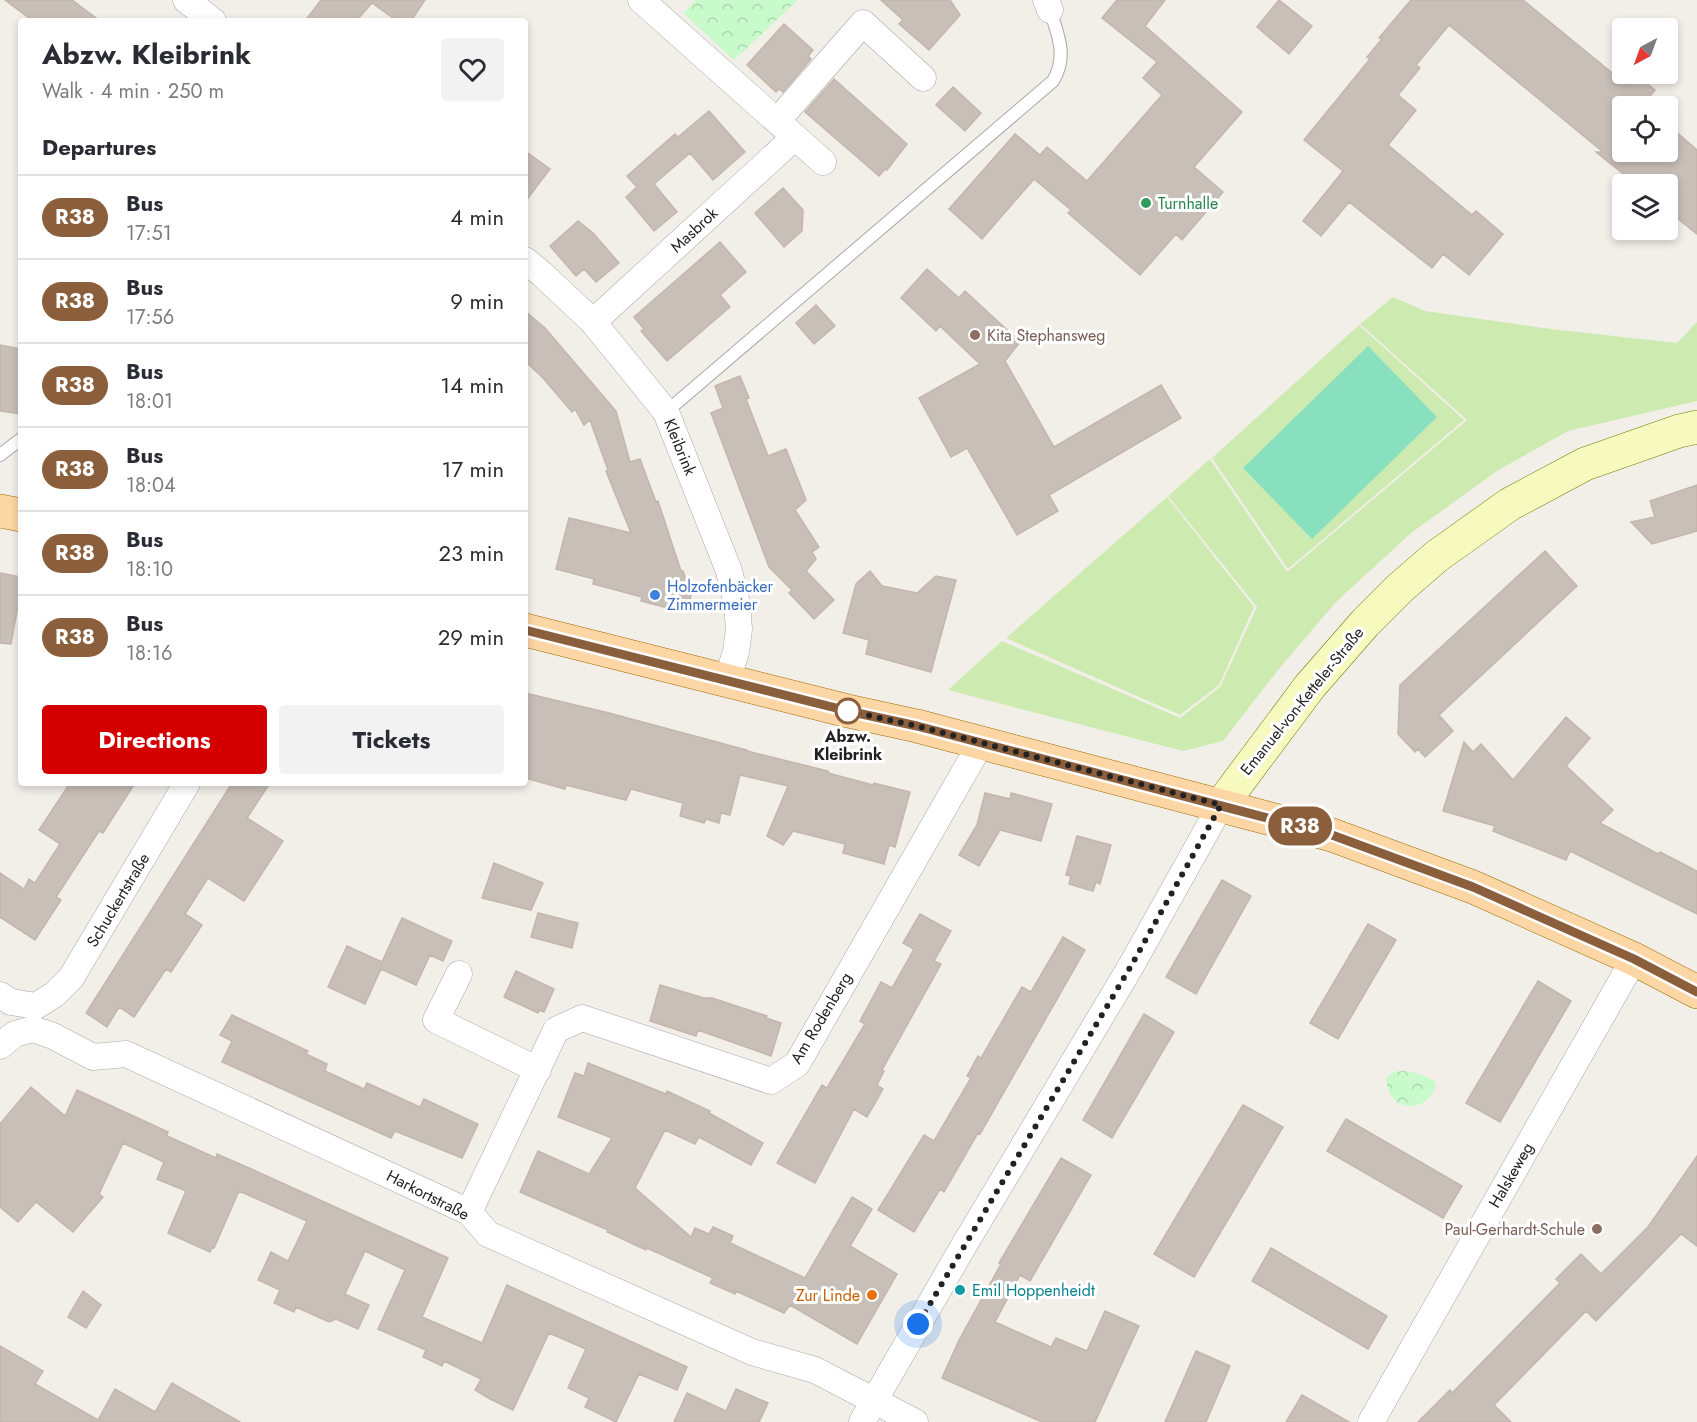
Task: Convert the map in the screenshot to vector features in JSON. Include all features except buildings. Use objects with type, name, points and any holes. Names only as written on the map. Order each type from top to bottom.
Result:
[{"type":"main road","name":"Emanuel-von-Ketteler-Straße","points":[[1221,805],[1310,686],[1365,623],[1437,556],[1510,504],[1585,464],[1697,427]]},
{"type":"main road","points":[[0,511],[18,514]]},
{"type":"main road","points":[[528,631],[981,743],[1332,835],[1473,887],[1634,959],[1697,992]]},
{"type":"street","points":[[186,0],[209,18]]},
{"type":"street","points":[[641,0],[823,162]]},
{"type":"street","name":"Masbrok","points":[[593,322],[785,130],[863,23],[923,78]]},
{"type":"street","name":"Kleibrink","points":[[528,262],[593,322],[666,412],[729,571],[737,604],[739,629],[727,680]]},
{"type":"street","name":"Am Rodenberg","points":[[469,1212],[556,1029],[582,1018],[771,1081],[797,1064],[981,743]]},
{"type":"street","name":"Schuckertstraße","points":[[0,1046],[35,1017],[71,978],[185,786]]},
{"type":"street","points":[[868,1411],[1131,966],[1221,805]]},
{"type":"street","name":"Halskeweg","points":[[1371,1422],[1634,959]]},
{"type":"street","points":[[459,974],[436,1020],[538,1070]]},
{"type":"street","name":"Harkortstraße","points":[[0,994],[35,1017],[53,1036],[93,1057],[126,1054],[469,1212],[488,1234],[752,1352],[815,1370],[868,1411],[915,1422]]},
{"type":"lane","points":[[666,412],[1053,81],[1060,70],[1062,58],[1048,5]]},
{"type":"lane","points":[[0,455],[18,441]]},
{"type":"green space","points":[[696,0],[798,0],[734,60],[683,13]]},
{"type":"green space","points":[[1393,297],[1425,311],[1551,329],[1677,343],[1697,322],[1697,401],[1568,431],[1497,471],[1411,533],[1336,602],[1278,670],[1223,741],[1183,751],[948,690],[1002,641],[1180,718],[1220,687],[1257,607],[1168,496],[1210,459],[1287,572],[1467,420],[1360,324]]},
{"type":"green space","points":[[1359,325],[1464,420],[1288,569],[1212,458]]},
{"type":"green space","points":[[1368,346],[1437,417],[1312,539],[1243,468]]},
{"type":"green space","points":[[1167,497],[1254,607],[1219,685],[1180,715],[1006,638]]},
{"type":"green space","points":[[1393,1072],[1420,1074],[1436,1083],[1433,1092],[1420,1104],[1403,1105],[1389,1092],[1386,1079]]},
{"type":"bus line","name":"R38","points":[[528,631],[848,711],[917,726],[1332,835],[1473,887],[1634,959],[1697,992]]},
{"type":"place","name":"Turnhalle","points":[[1146,203]]},
{"type":"place","name":"Kita Stephansweg","points":[[975,335]]},
{"type":"place","name":"Holzofenbäcker Zimmermeier","points":[[655,595]]},
{"type":"place","name":"Abzw. Kleibrink","points":[[848,711]]},
{"type":"place","name":"Paul-Gerhardt-Schule","points":[[1597,1229]]},
{"type":"place","name":"Emil Hoppenheidt","points":[[960,1290]]},
{"type":"place","name":"Zur Linde","points":[[872,1295]]},
{"type":"route","points":[[848,711],[917,726],[1221,805],[1131,966],[918,1324]]}]
